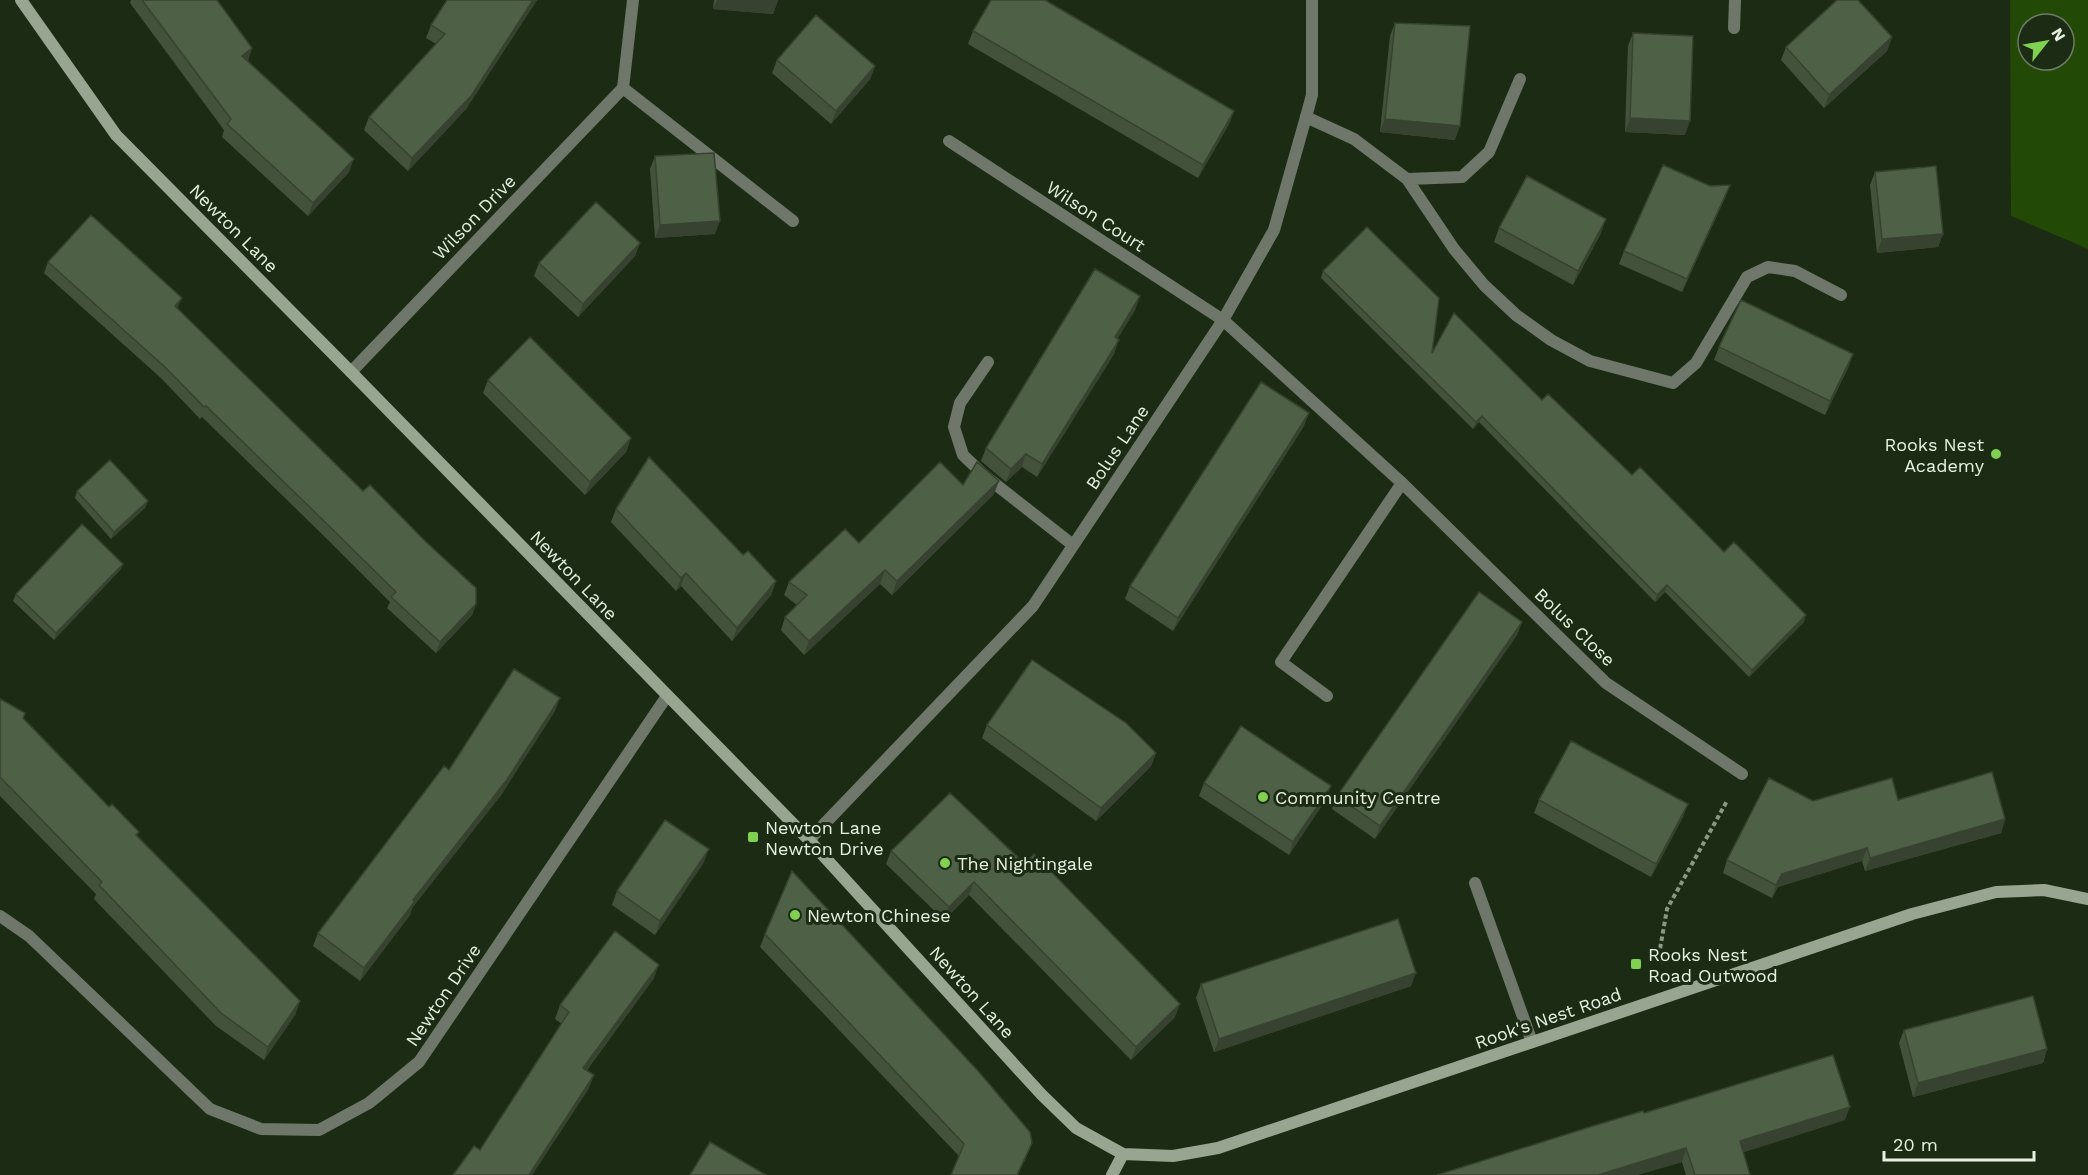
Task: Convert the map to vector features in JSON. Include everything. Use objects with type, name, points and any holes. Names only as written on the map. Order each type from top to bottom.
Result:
[{"type":"street","name":"Newton Lane","points":[[21,0],[116,135],[809,840],[1042,1095],[1076,1128],[1123,1154]]},
{"type":"street","points":[[633,0],[623,88],[793,221]]},
{"type":"street","name":"Bolus Lane","points":[[809,840],[1033,606],[1223,320],[1275,230],[1312,95],[1312,0]]},
{"type":"street","points":[[1734,28],[1735,0]]},
{"type":"street","points":[[1407,179],[1462,177],[1489,152],[1520,79]]},
{"type":"street","name":"Wilson Drive","points":[[351,372],[623,88]]},
{"type":"street","points":[[1306,117],[1354,139],[1407,179],[1454,249],[1484,285],[1516,315],[1551,340],[1590,361],[1673,383],[1696,363],[1747,277],[1768,267],[1795,271],[1841,295]]},
{"type":"street","name":"Wilson Court","points":[[949,141],[1223,320]]},
{"type":"street","name":"Bolus Close","points":[[1223,320],[1402,483],[1606,683],[1742,774]]},
{"type":"street","points":[[988,362],[960,403],[954,427],[963,455],[985,476],[1073,545]]},
{"type":"street","points":[[1327,696],[1281,662],[1402,483]]},
{"type":"street","name":"Newton Drive","points":[[0,916],[30,936],[210,1109],[261,1129],[320,1130],[369,1103],[419,1062],[667,696]]},
{"type":"street","points":[[1475,883],[1532,1042]]},
{"type":"street","name":"Rook's Nest Road","points":[[1123,1154],[1173,1156],[1218,1148],[1912,914],[1996,892],[2044,890],[2088,899]]},
{"type":"street","points":[[1112,1175],[1123,1154]]},
{"type":"path","points":[[1669,996],[1660,950],[1667,909],[1722,810]]},
{"type":"green space","points":[[2010,0],[2088,0],[2088,249],[2011,216]]},
{"type":"building","points":[[142,0],[217,0],[252,48],[242,56],[354,159],[313,203],[227,124],[231,119]]},
{"type":"building","points":[[447,0],[533,0],[471,96],[412,158],[369,117],[445,34],[431,25]]},
{"type":"building","points":[[991,0],[1045,0],[1234,111],[1203,165],[973,31]]},
{"type":"building","points":[[1837,0],[1858,0],[1892,37],[1829,95],[1786,47]]},
{"type":"building","points":[[816,15],[875,66],[836,111],[777,60]]},
{"type":"building","points":[[1395,23],[1470,26],[1460,126],[1385,119]]},
{"type":"building","points":[[1633,33],[1693,36],[1690,121],[1630,118]]},
{"type":"building","points":[[714,153],[720,221],[660,225],[655,156]]},
{"type":"building","points":[[1663,165],[1710,186],[1730,185],[1687,279],[1624,251]]},
{"type":"building","points":[[1936,166],[1943,234],[1882,239],[1875,172]]},
{"type":"building","points":[[1527,176],[1606,219],[1578,271],[1499,228]]},
{"type":"building","points":[[596,202],[640,243],[583,304],[539,263]]},
{"type":"building","points":[[91,215],[182,298],[175,306],[363,491],[370,485],[425,541],[476,588],[476,604],[440,642],[391,597],[396,592],[206,406],[204,407],[166,368],[48,262]]},
{"type":"building","points":[[1367,227],[1439,298],[1432,353],[1454,313],[1542,400],[1548,394],[1632,475],[1640,467],[1724,552],[1734,542],[1806,615],[1752,670],[1667,585],[1657,595],[1482,416],[1476,422],[1323,271]]},
{"type":"building","points":[[1095,269],[1140,296],[1115,337],[1119,340],[1042,464],[1026,454],[1011,469],[986,448]]},
{"type":"building","points":[[1741,300],[1853,354],[1830,401],[1719,347]]},
{"type":"building","points":[[530,337],[631,438],[590,482],[488,380]]},
{"type":"building","points":[[1261,382],[1309,413],[1178,618],[1130,586]]},
{"type":"building","points":[[649,457],[743,555],[748,551],[776,581],[737,628],[686,573],[681,578],[616,509]]},
{"type":"building","points":[[110,460],[148,501],[114,532],[77,491]]},
{"type":"building","points":[[940,462],[963,485],[977,462],[999,481],[897,581],[885,570],[809,641],[785,617],[807,595],[789,582],[845,529],[859,543]]},
{"type":"building","points":[[82,524],[123,564],[56,633],[16,594]]},
{"type":"building","points":[[1479,592],[1522,622],[1380,826],[1337,796]]},
{"type":"building","points":[[1032,660],[1126,723],[1156,753],[1101,808],[987,725]]},
{"type":"building","points":[[514,669],[560,698],[506,781],[413,900],[415,901],[364,968],[318,933],[444,766],[449,770]]},
{"type":"building","points":[[0,699],[25,713],[23,718],[109,807],[112,804],[139,832],[136,835],[300,1001],[268,1047],[221,1013],[99,885],[102,882],[0,777]]},
{"type":"building","name":"Community Centre","points":[[1241,726],[1331,786],[1293,842],[1204,783]]},
{"type":"building","points":[[1571,741],[1688,804],[1656,864],[1539,800]]},
{"type":"building","points":[[1992,772],[2005,819],[1870,858],[1867,848],[1782,874],[1776,885],[1727,860],[1769,778],[1813,801],[1892,778],[1898,800]]},
{"type":"building","points":[[950,793],[1025,864],[1034,854],[1180,1004],[1136,1047],[974,882],[949,907],[891,851]]},
{"type":"building","points":[[665,820],[709,849],[660,921],[617,891]]},
{"type":"building","points":[[792,871],[979,1072],[1030,1132],[1032,1143],[1017,1175],[951,1175],[964,1144],[765,934]]},
{"type":"building","points":[[1398,919],[1416,973],[1219,1039],[1201,984]]},
{"type":"building","points":[[615,931],[659,965],[583,1068],[594,1075],[529,1175],[453,1175],[474,1146],[480,1150],[569,1012],[560,1005]]},
{"type":"building","points":[[2033,996],[2047,1049],[1918,1083],[1904,1030]]},
{"type":"building","points":[[1833,1055],[1850,1107],[1740,1141],[1750,1175],[1695,1175],[1686,1148],[1598,1175],[1437,1175],[1593,1126],[1643,1111],[1644,1113]]},
{"type":"building","points":[[710,1142],[766,1175],[690,1175]]},
{"type":"place","name":"Rooks Nest Academy","points":[[1996,454]]},
{"type":"place","name":"Community Centre","points":[[1263,797]]},
{"type":"place","name":"Newton Lane Newton Drive","points":[[753,837]]},
{"type":"place","name":"The Nightingale","points":[[945,863]]},
{"type":"place","name":"Newton Chinese","points":[[795,915]]},
{"type":"place","name":"Rooks Nest Road Outwood","points":[[1636,964]]}]
